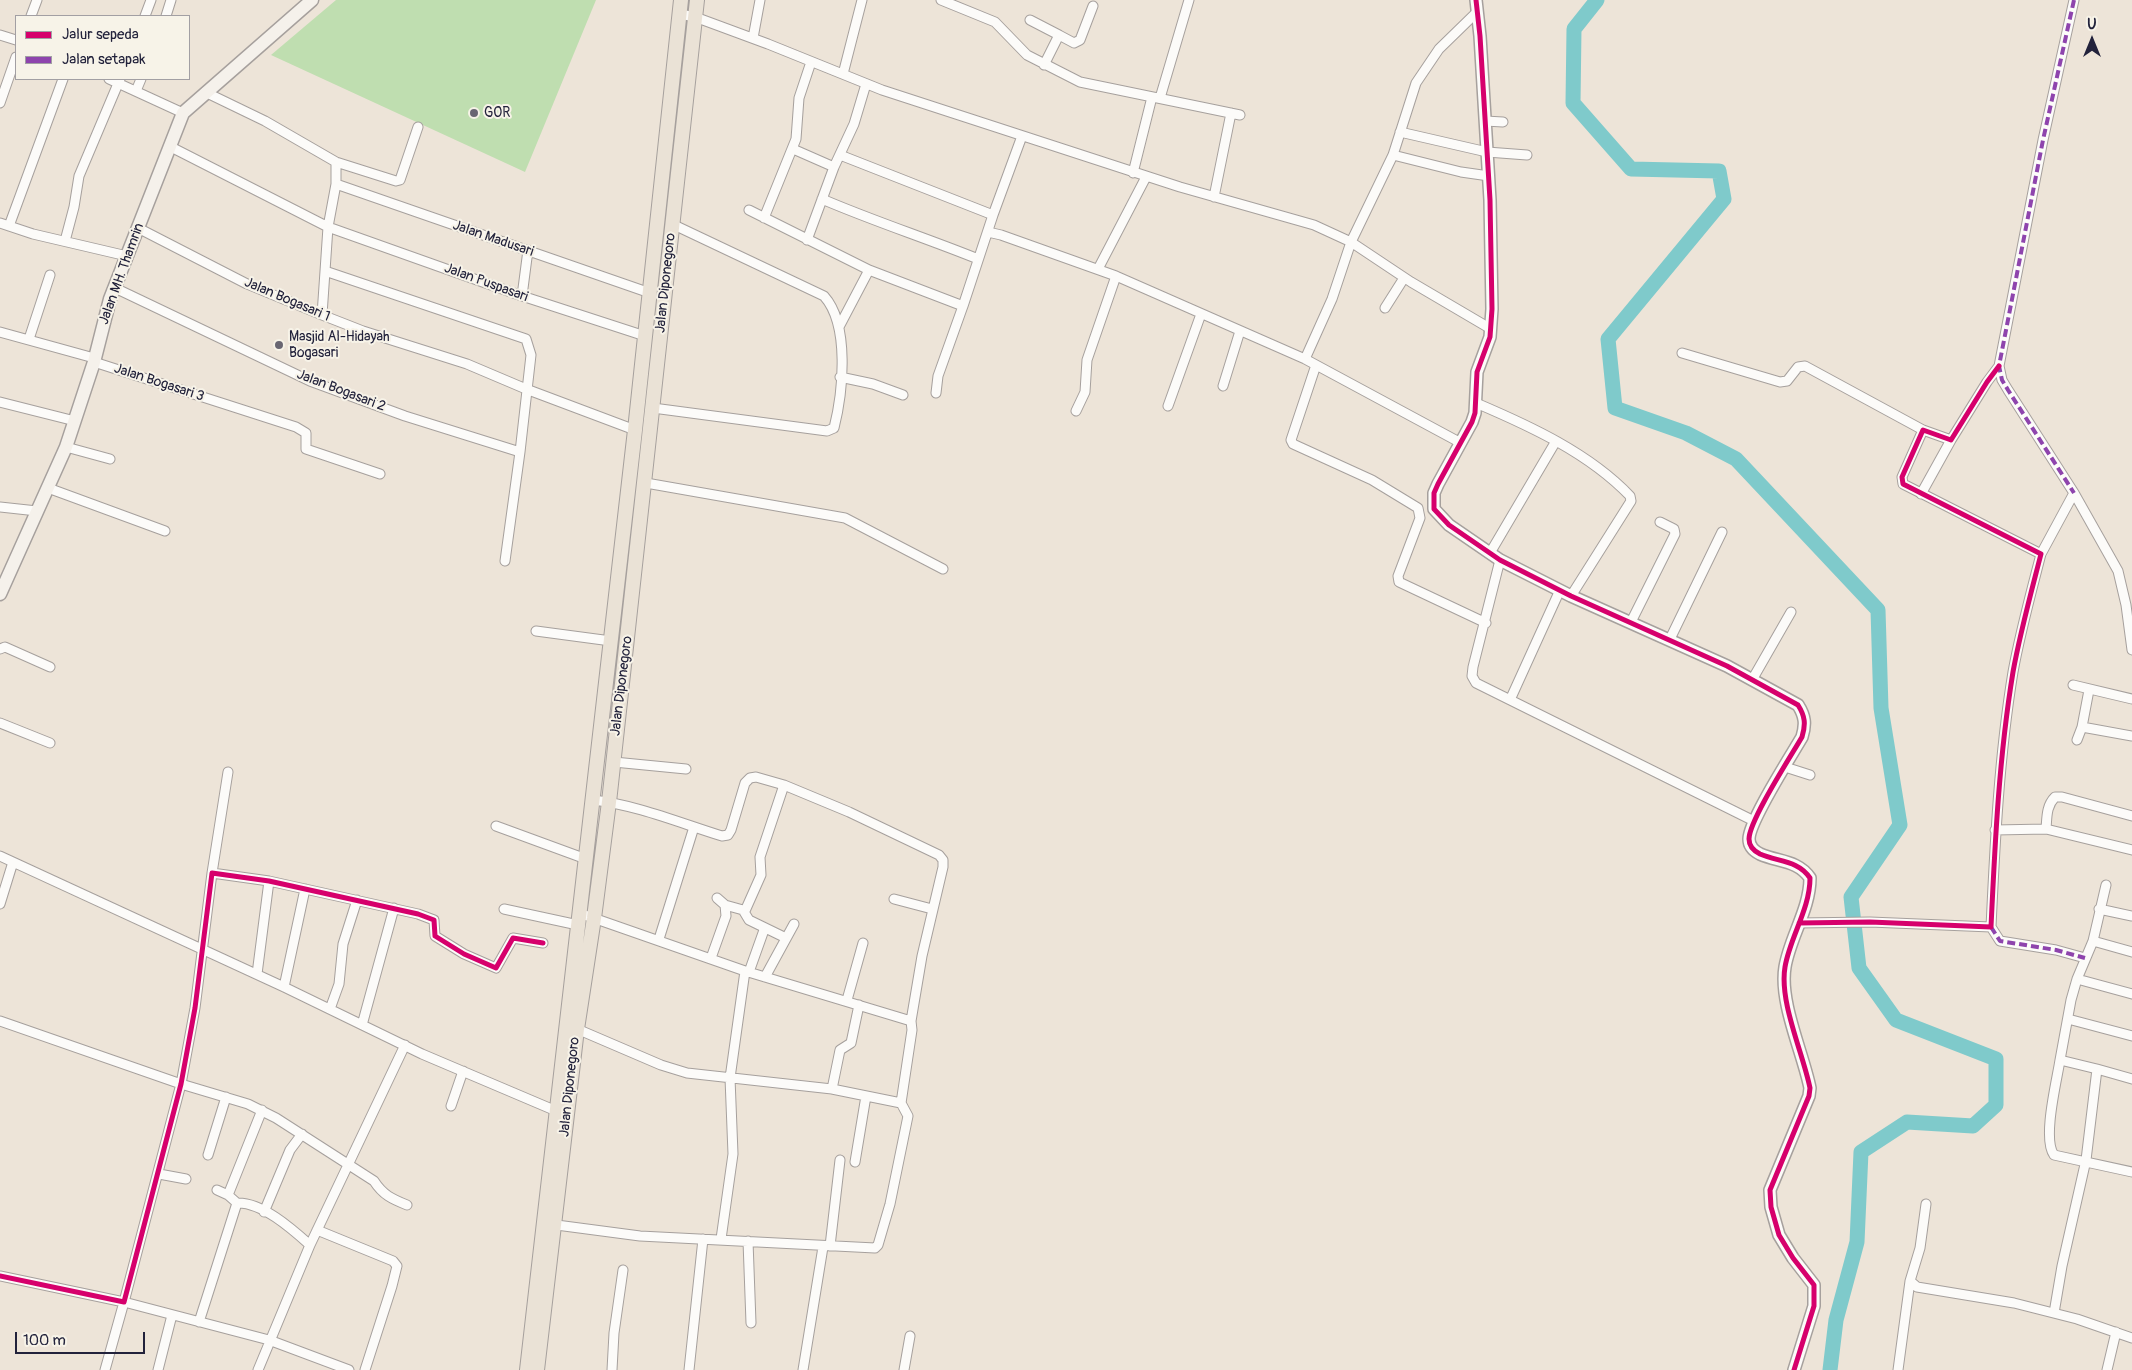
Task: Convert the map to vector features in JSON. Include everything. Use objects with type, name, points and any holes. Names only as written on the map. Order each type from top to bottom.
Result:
[{"type":"main road","name":"Jalan MH. Thamrin","points":[[0,594],[66,447],[115,288],[183,113],[312,0]]},
{"type":"main road","name":"Jalan Diponegoro","points":[[536,1370],[579,919],[635,430],[681,0]]},
{"type":"main road","name":"Jalan Diponegoro","points":[[562,1113],[594,918],[614,762],[646,483],[697,0]]},
{"type":"main road","name":"Jalan Diponegoro","points":[[527,1370],[550,1224]]},
{"type":"street","points":[[31,15],[37,0]]},
{"type":"street","points":[[145,15],[151,0]]},
{"type":"street","points":[[166,15],[171,0]]},
{"type":"street","points":[[753,38],[760,0]]},
{"type":"street","points":[[843,74],[862,0]]},
{"type":"street","points":[[941,0],[995,22],[1018,48],[1044,64],[1080,82],[1236,114],[1214,197]]},
{"type":"street","points":[[966,10],[969,0]]},
{"type":"street","points":[[1133,172],[1189,0]]},
{"type":"street","points":[[1476,0],[1489,176],[1491,329],[1477,372],[1476,403],[1472,422],[1434,493],[1434,508],[1450,525],[1500,560],[1571,596],[1670,639],[1752,680],[1798,705],[1803,712],[1805,728],[1754,822],[1749,838],[1753,849],[1760,854],[1798,866],[1810,878],[1784,974],[1795,1034],[1810,1088],[1809,1096],[1773,1181],[1770,1199],[1774,1224],[1782,1241],[1814,1285],[1814,1306],[1794,1370]]},
{"type":"street","points":[[1921,494],[1950,440],[1987,382],[2000,366],[2047,121],[2074,0]]},
{"type":"street","points":[[1030,20],[1074,42],[1080,40],[1094,6]]},
{"type":"street","points":[[1305,359],[1332,299],[1351,242],[1393,155],[1409,99],[1425,68],[1439,49],[1477,12]]},
{"type":"street","points":[[680,14],[695,17],[753,38],[866,84],[1022,136],[1214,197],[1314,225],[1351,242],[1404,278],[1491,329]]},
{"type":"street","points":[[0,35],[15,40]]},
{"type":"street","points":[[1044,64],[1059,35]]},
{"type":"street","points":[[0,103],[15,61]]},
{"type":"street","points":[[764,218],[793,149],[796,139],[799,98],[811,62]]},
{"type":"street","points":[[9,226],[63,80]]},
{"type":"street","points":[[136,92],[141,80]]},
{"type":"street","points":[[65,240],[74,207],[79,176],[119,81],[136,92],[183,113]]},
{"type":"street","points":[[806,240],[834,167],[854,124],[866,84]]},
{"type":"street","points":[[205,92],[265,121],[336,162],[398,181],[412,149],[418,127]]},
{"type":"street","points":[[1485,122],[1503,122]]},
{"type":"street","points":[[1400,132],[1487,152],[1527,155]]},
{"type":"street","points":[[936,393],[938,376],[1022,136]]},
{"type":"street","name":"Jalan Puspasari","points":[[171,147],[328,227],[522,296],[645,336]]},
{"type":"street","points":[[793,149],[834,167]]},
{"type":"street","points":[[840,155],[993,215]]},
{"type":"street","points":[[1393,155],[1460,172],[1489,176]]},
{"type":"street","points":[[322,315],[328,227],[336,184],[336,162]]},
{"type":"street","points":[[1098,269],[1146,176]]},
{"type":"street","name":"Jalan Madusari","points":[[336,184],[650,293]]},
{"type":"street","points":[[822,199],[887,226],[925,238],[978,259]]},
{"type":"street","points":[[749,210],[869,270],[963,306]]},
{"type":"street","points":[[0,223],[127,256]]},
{"type":"street","points":[[653,408],[826,431],[834,428],[842,358],[839,327],[832,305],[824,296],[672,224]]},
{"type":"street","name":"Jalan Bogasari 1","points":[[138,228],[247,284],[322,315],[363,331],[467,364],[526,389],[635,430]]},
{"type":"street","points":[[988,232],[1116,276],[1305,359],[1461,442]]},
{"type":"street","points":[[522,296],[528,250]]},
{"type":"street","points":[[839,327],[869,270]]},
{"type":"street","points":[[325,271],[526,339],[531,355],[505,561]]},
{"type":"street","points":[[29,339],[50,275]]},
{"type":"street","points":[[1076,411],[1085,392],[1087,360],[1116,276]]},
{"type":"street","points":[[1385,308],[1404,278]]},
{"type":"street","name":"Jalan Bogasari 2","points":[[115,288],[310,381],[405,416],[520,452]]},
{"type":"street","points":[[1168,406],[1201,314]]},
{"type":"street","points":[[1224,386],[1240,331]]},
{"type":"street","name":"Jalan Bogasari 3","points":[[0,332],[29,339],[94,360],[302,430],[306,434],[306,449],[380,474]]},
{"type":"street","points":[[1682,353],[1780,382],[1787,381],[1798,367],[1805,366],[1923,430],[1950,440]]},
{"type":"street","points":[[1316,365],[1290,440],[1293,444],[1372,480],[1412,503],[1420,512]]},
{"type":"street","points":[[2000,366],[2008,390],[2074,492],[2118,571],[2126,605],[2132,650]]},
{"type":"street","points":[[840,377],[873,384],[903,395]]},
{"type":"street","points":[[0,402],[75,421]]},
{"type":"street","points":[[1476,403],[1523,423],[1556,441],[1589,463],[1631,498],[1571,596]]},
{"type":"street","points":[[1923,430],[1902,478],[1903,484],[2041,554]]},
{"type":"street","points":[[1490,553],[1556,441]]},
{"type":"street","points":[[66,447],[110,459]]},
{"type":"street","points":[[646,483],[845,518],[942,569]]},
{"type":"street","points":[[48,488],[165,531]]},
{"type":"street","points":[[2074,492],[2041,554],[2013,671],[2003,744],[1995,830],[1991,927],[2000,941],[2048,949],[2085,958]]},
{"type":"street","points":[[0,507],[37,511]]},
{"type":"street","points":[[1420,512],[1434,508]]},
{"type":"street","points":[[1420,512],[1398,576],[1399,582],[1486,623]]},
{"type":"street","points":[[1631,622],[1674,534],[1674,529],[1660,522]]},
{"type":"street","points":[[1670,639],[1722,532]]},
{"type":"street","points":[[1500,560],[1472,676],[1476,683],[1482,688],[1510,700],[1754,822]]},
{"type":"street","points":[[1510,700],[1560,590]]},
{"type":"street","points":[[1752,680],[1791,612]]},
{"type":"street","points":[[536,631],[611,641]]},
{"type":"street","points":[[0,649],[5,647],[50,666]]},
{"type":"street","points":[[2073,685],[2132,699]]},
{"type":"street","points":[[2077,740],[2082,727],[2089,690]]},
{"type":"street","points":[[0,723],[50,743]]},
{"type":"street","points":[[2082,727],[2132,736]]},
{"type":"street","points":[[614,762],[686,770]]},
{"type":"street","points":[[1785,767],[1810,775]]},
{"type":"street","points":[[105,1370],[159,1174],[181,1084],[195,1008],[201,949],[228,772]]},
{"type":"street","points":[[550,1224],[640,1236],[875,1248],[878,1245],[890,1204],[908,1116],[901,1103],[908,1063],[911,1021],[932,909],[943,867],[943,860],[939,855],[849,812],[784,784],[756,778],[745,783],[728,835],[722,836],[609,802],[593,800]]},
{"type":"street","points":[[745,912],[761,875],[760,857],[784,784]]},
{"type":"street","points":[[2046,829],[2048,809],[2050,802],[2054,798],[2062,797],[2132,816]]},
{"type":"street","points":[[496,826],[586,859]]},
{"type":"street","points":[[659,939],[694,827]]},
{"type":"street","points":[[1995,830],[2046,829],[2132,850]]},
{"type":"street","points":[[0,856],[284,986],[405,1046],[562,1113]]},
{"type":"street","points":[[0,904],[13,862]]},
{"type":"street","points":[[212,872],[269,881],[394,908],[433,919],[436,938],[464,954],[496,968],[513,938],[543,943]]},
{"type":"street","points":[[257,974],[269,881]]},
{"type":"street","points":[[2106,885],[2093,941],[2077,979],[2060,1060],[2049,1134],[2050,1145],[2054,1155],[2086,1160],[2132,1172]]},
{"type":"street","points":[[284,986],[305,889]]},
{"type":"street","points":[[717,898],[725,905],[745,912],[749,920],[764,930],[786,938]]},
{"type":"street","points":[[894,899],[932,909]]},
{"type":"street","points":[[330,1009],[339,984],[343,944],[357,900]]},
{"type":"street","points":[[711,958],[726,916],[725,905]]},
{"type":"street","points":[[362,1025],[394,908]]},
{"type":"street","points":[[504,909],[579,919],[594,918],[747,971],[911,1021]]},
{"type":"street","points":[[2099,909],[2132,916]]},
{"type":"street","points":[[1799,923],[1870,922],[1991,927]]},
{"type":"street","points":[[766,977],[794,924]]},
{"type":"street","points":[[721,1239],[733,1154],[730,1078],[747,971],[764,930]]},
{"type":"street","points":[[2093,941],[2132,952]]},
{"type":"street","points":[[847,1000],[863,943]]},
{"type":"street","points":[[2077,979],[2132,994]]},
{"type":"street","points":[[832,1089],[840,1050],[851,1043],[859,1005]]},
{"type":"street","points":[[2068,1019],[2132,1036]]},
{"type":"street","points":[[0,1021],[262,1110],[374,1181],[381,1192],[390,1198],[407,1205]]},
{"type":"street","points":[[577,1028],[661,1065],[687,1073],[832,1089],[901,1103]]},
{"type":"street","points":[[258,1370],[310,1245],[405,1046]]},
{"type":"street","points":[[2060,1060],[2132,1079]]},
{"type":"street","points":[[2054,1313],[2062,1266],[2086,1160],[2097,1069]]},
{"type":"street","points":[[451,1106],[463,1071]]},
{"type":"street","points":[[855,1162],[866,1096]]},
{"type":"street","points":[[208,1155],[226,1097]]},
{"type":"street","points":[[228,1195],[262,1110]]},
{"type":"street","points":[[264,1212],[290,1150],[302,1134]]},
{"type":"street","points":[[803,1370],[827,1247],[840,1160]]},
{"type":"street","points":[[159,1174],[186,1179]]},
{"type":"street","points":[[217,1190],[228,1195],[237,1203],[282,1220],[310,1245]]},
{"type":"street","points":[[198,1322],[237,1203]]},
{"type":"street","points":[[1898,1370],[1910,1281],[1920,1248],[1926,1204]]},
{"type":"street","points":[[317,1230],[396,1264],[394,1279],[365,1370]]},
{"type":"street","points":[[690,1370],[703,1238]]},
{"type":"street","points":[[748,1241],[751,1323]]},
{"type":"street","points":[[612,1370],[616,1316],[623,1270]]},
{"type":"street","points":[[0,1276],[124,1302],[269,1340],[349,1370]]},
{"type":"street","points":[[1910,1281],[1925,1290],[2014,1303],[2054,1313],[2132,1338]]},
{"type":"street","points":[[158,1370],[172,1316]]},
{"type":"street","points":[[2107,1370],[2116,1332]]},
{"type":"street","points":[[904,1370],[910,1336]]},
{"type":"green space","name":"GOR","points":[[336,0],[596,0],[525,172],[271,55]]},
{"type":"waterway","points":[[1597,0],[1574,29],[1573,103],[1631,169],[1719,171],[1724,199],[1608,339],[1615,408],[1686,433],[1736,459],[1878,610],[1881,708],[1900,825],[1851,897],[1859,968],[1896,1020],[1996,1059],[1996,1105],[1973,1126],[1907,1122],[1861,1152],[1857,1242],[1836,1320],[1830,1370]]},
{"type":"marked path","points":[[2074,0],[2043,140],[1999,366],[2002,380],[2074,493]]},
{"type":"marked path","points":[[1991,927],[2000,941],[2056,950],[2085,958]]},
{"type":"cycle path","points":[[1476,0],[1490,200],[1492,309],[1490,337],[1477,372],[1475,413],[1434,493],[1434,509],[1449,525],[1500,560],[1571,596],[1727,666],[1798,705],[1803,717],[1804,728],[1802,737],[1763,804],[1749,839],[1751,846],[1758,853],[1794,865],[1805,872],[1810,878],[1807,901],[1791,945],[1785,967],[1784,981],[1788,1011],[1807,1074],[1810,1088],[1809,1096],[1770,1190],[1771,1207],[1779,1235],[1793,1258],[1814,1285],[1814,1306],[1794,1370]]},
{"type":"cycle path","points":[[1799,923],[1870,922],[1991,927],[1998,800],[2008,704],[2019,643],[2041,554],[1903,484],[1902,477],[1923,430],[1951,440],[1999,366]]},
{"type":"cycle path","points":[[0,1276],[124,1302],[181,1084],[195,1008],[212,873],[269,881],[418,914],[434,920],[435,936],[464,954],[496,968],[513,938],[543,943]]},
{"type":"place","name":"GOR","points":[[474,113]]},
{"type":"place","name":"Masjid Al-Hidayah Bogasari","points":[[279,345]]}]
